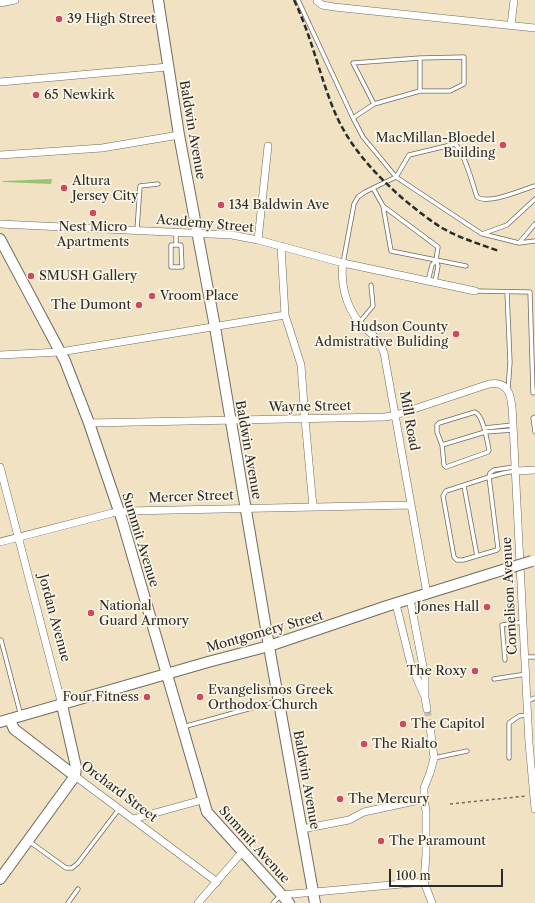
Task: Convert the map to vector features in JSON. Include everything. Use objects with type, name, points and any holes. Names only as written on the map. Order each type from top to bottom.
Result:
[{"type":"main road","name":"Baldwin Avenue","points":[[158,0],[179,135],[215,327],[269,646],[306,828],[315,903]]},
{"type":"main road","name":"Summit Avenue","points":[[0,239],[65,361],[89,423],[119,512],[206,812],[289,903]]},
{"type":"main road","name":"Montgomery Street","points":[[5,721],[269,646],[533,560]]},
{"type":"main road","name":"Jordan Avenue","points":[[62,705],[76,767],[75,776]]},
{"type":"main road","name":"Orchard Street","points":[[5,721],[75,776]]},
{"type":"main road","points":[[0,879],[75,776]]},
{"type":"street","points":[[0,3],[15,0]]},
{"type":"street","points":[[511,25],[514,0]]},
{"type":"street","points":[[320,2],[334,7],[535,28]]},
{"type":"street","points":[[0,82],[168,67]]},
{"type":"street","points":[[0,155],[102,148],[179,135]]},
{"type":"street","points":[[258,240],[268,146]]},
{"type":"street","name":"Academy Street","points":[[0,224],[232,235],[258,240],[343,263],[475,291]]},
{"type":"street","points":[[281,246],[285,315],[302,365],[313,507]]},
{"type":"street","name":"Mill Road","points":[[343,263],[342,271],[344,290],[349,307],[359,323],[377,338],[384,353],[427,594]]},
{"type":"street","points":[[0,355],[60,352],[285,315]]},
{"type":"street","name":"Wayne Street","points":[[89,423],[385,417],[396,415],[488,384],[495,383],[505,388]]},
{"type":"street","name":"Cornelison Avenue","points":[[505,388],[511,399],[516,469],[527,701],[532,742],[535,809]]},
{"type":"street","name":"Jordan Avenue","points":[[0,467],[2,484],[19,538],[62,705]]},
{"type":"street","points":[[516,469],[535,470]]},
{"type":"street","name":"Mercer Street","points":[[0,542],[119,512],[245,508],[411,506]]},
{"type":"street","points":[[410,599],[425,677],[427,709]]},
{"type":"street","points":[[396,604],[411,665],[426,698]]},
{"type":"street","points":[[430,726],[434,758],[424,788],[426,811],[426,854],[424,882],[432,903]]},
{"type":"street","name":"Orchard Street","points":[[75,776],[217,882]]},
{"type":"street","points":[[306,828],[349,820],[364,812],[424,799]]},
{"type":"street","points":[[133,819],[202,800]]},
{"type":"street","points":[[198,903],[243,851]]},
{"type":"street","points":[[282,894],[424,882]]},
{"type":"lane","points":[[298,0],[353,118],[363,136],[396,177],[482,234],[519,243],[535,240]]},
{"type":"lane","points":[[353,118],[374,104],[420,92],[450,91],[464,84],[464,57],[420,58],[353,63],[374,104]]},
{"type":"lane","points":[[420,58],[420,92]]},
{"type":"lane","points":[[343,263],[354,204],[358,197],[396,177],[409,155],[455,144],[460,151],[479,199],[490,200],[535,186]]},
{"type":"lane","points":[[137,230],[140,186],[158,184]]},
{"type":"lane","points":[[373,188],[383,206],[391,251],[466,266]]},
{"type":"lane","points":[[482,234],[507,225],[535,199]]},
{"type":"lane","points":[[383,206],[438,247],[436,260],[438,266],[432,282]]},
{"type":"lane","points":[[519,243],[535,224]]},
{"type":"lane","points":[[176,232],[176,245]]},
{"type":"lane","points":[[171,245],[176,245],[182,245],[182,267],[171,267],[171,245]]},
{"type":"lane","points":[[432,282],[432,265],[436,260]]},
{"type":"lane","points":[[359,323],[373,306],[371,285]]},
{"type":"lane","points":[[475,291],[530,292],[535,290]]},
{"type":"lane","points":[[505,388],[510,362],[506,292]]},
{"type":"lane","points":[[530,292],[530,320],[534,368],[533,393],[535,392]]},
{"type":"lane","points":[[530,320],[535,318]]},
{"type":"lane","points":[[475,412],[478,414],[484,428],[489,450],[488,452],[446,467],[443,462],[442,445],[437,432],[437,425],[439,423],[475,412]]},
{"type":"lane","points":[[535,417],[533,418],[535,432]]},
{"type":"lane","points":[[484,428],[513,427]]},
{"type":"lane","points":[[442,445],[485,432],[513,427]]},
{"type":"lane","points":[[489,477],[498,549],[463,560],[457,560],[454,557],[443,496],[446,491],[464,486],[489,477],[516,469]]},
{"type":"lane","points":[[464,486],[477,556]]},
{"type":"lane","points":[[505,660],[502,625],[523,622]]},
{"type":"lane","points":[[1,640],[21,717]]},
{"type":"lane","points":[[525,657],[535,657]]},
{"type":"lane","points":[[494,679],[526,674]]},
{"type":"lane","points":[[527,701],[535,698]]},
{"type":"lane","points":[[182,727],[279,701]]},
{"type":"lane","points":[[509,758],[509,723],[519,716],[528,715]]},
{"type":"lane","points":[[434,758],[468,752]]},
{"type":"lane","points":[[28,840],[66,868],[72,868],[78,863],[119,809]]},
{"type":"lane","points":[[68,903],[78,889]]},
{"type":"lane","points":[[273,903],[282,894]]},
{"type":"path","points":[[450,804],[528,795]]},
{"type":"green space","points":[[52,179],[51,184],[3,182],[3,181]]},
{"type":"tunnel","points":[[427,709],[430,726]]},
{"type":"railway","points":[[294,0],[300,13],[333,108],[353,146],[380,177],[401,197],[437,225],[463,238],[499,251]]},
{"type":"place","name":"39 High Street","points":[[59,19]]},
{"type":"place","name":"65 Newkirk","points":[[36,95]]},
{"type":"place","name":"MacMillan-Bloedel Building","points":[[503,145]]},
{"type":"place","name":"Altura Jersey City","points":[[64,188]]},
{"type":"place","name":"134 Baldwin Ave","points":[[221,205]]},
{"type":"place","name":"Nest Micro Apartments","points":[[93,213]]},
{"type":"place","name":"SMUSH Gallery","points":[[31,276]]},
{"type":"place","name":"Vroom Place","points":[[152,296]]},
{"type":"place","name":"The Dumont","points":[[139,305]]},
{"type":"place","name":"Hudson County Admistrative Buliding","points":[[456,334]]},
{"type":"place","name":"Jones Hall","points":[[487,607]]},
{"type":"place","name":"National Guard Armory","points":[[91,613]]},
{"type":"place","name":"The Roxy","points":[[475,671]]},
{"type":"place","name":"Four Fitness","points":[[147,697]]},
{"type":"place","name":"Evangelismos Greek Orthodox Church","points":[[200,697]]},
{"type":"place","name":"The Capitol","points":[[403,724]]},
{"type":"place","name":"The Rialto","points":[[364,744]]},
{"type":"place","name":"The Mercury","points":[[340,799]]},
{"type":"place","name":"The Paramount","points":[[381,841]]}]
